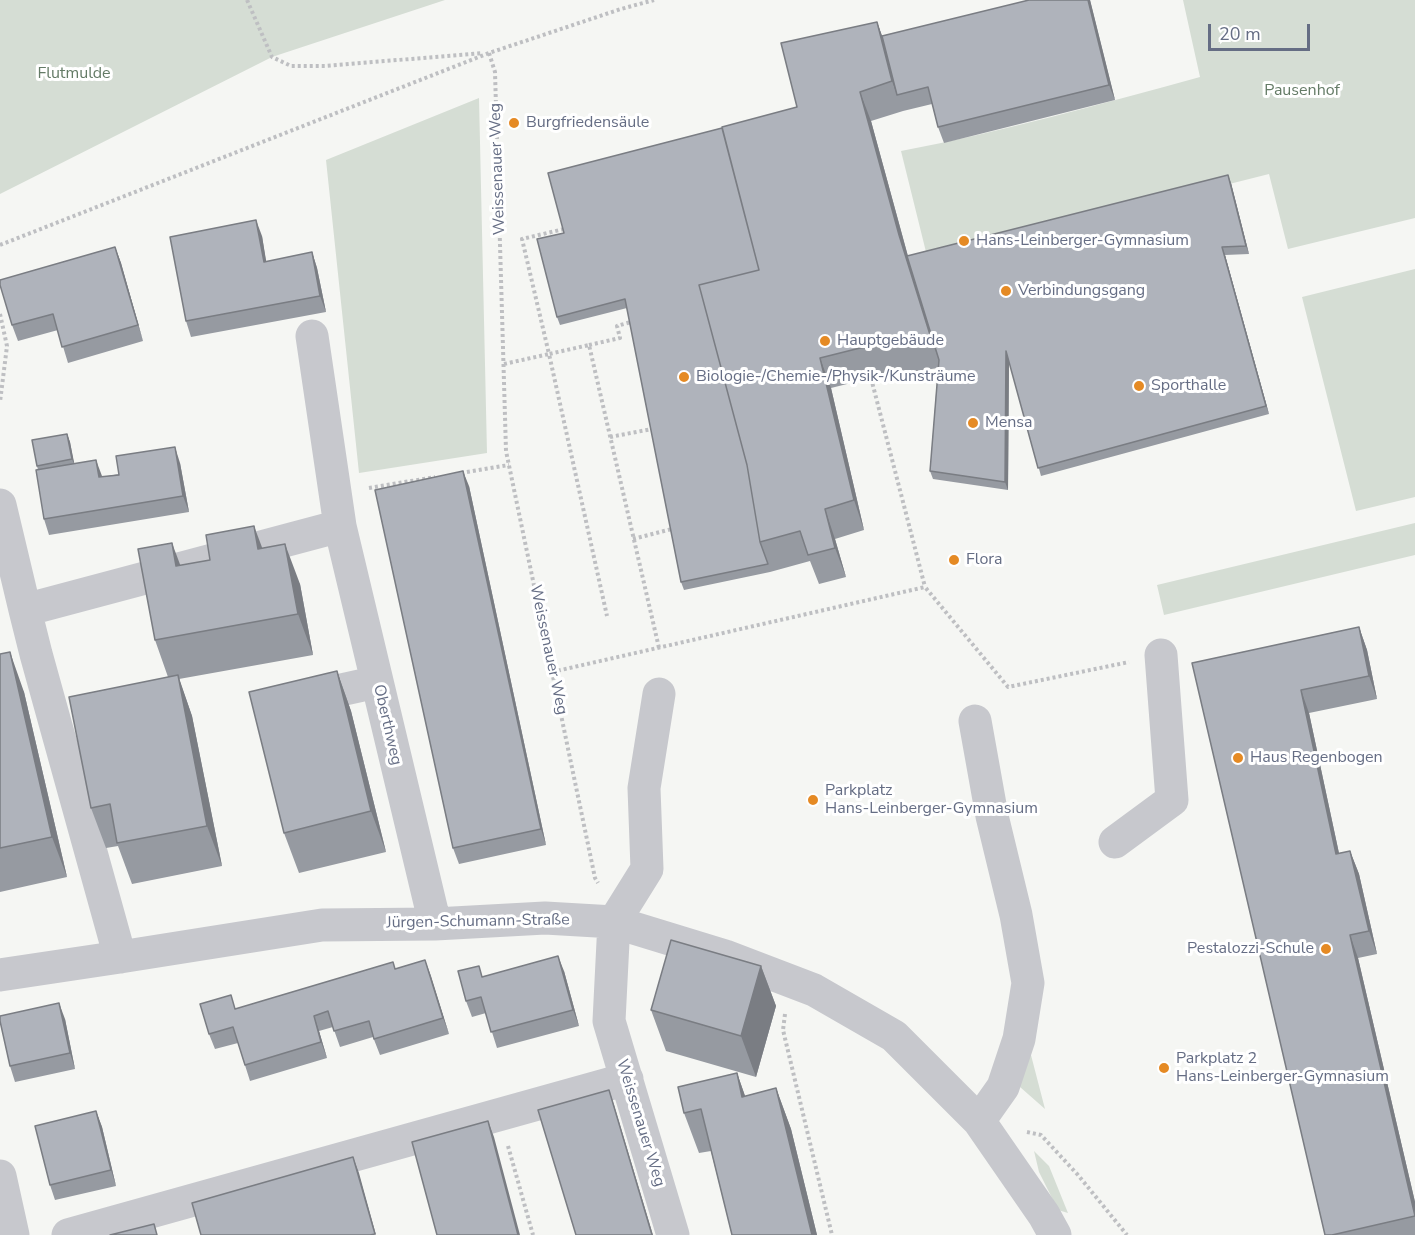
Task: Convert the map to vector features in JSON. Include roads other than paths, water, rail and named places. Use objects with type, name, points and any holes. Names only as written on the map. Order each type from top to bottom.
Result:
[{"type":"street","name":"Oberthweg","points":[[312,336],[340,526],[435,924]]},
{"type":"street","points":[[0,505],[42,676],[68,725],[120,957]]},
{"type":"street","points":[[26,610],[340,526]]},
{"type":"street","points":[[1115,842],[1173,800],[1161,655]]},
{"type":"street","points":[[10,682],[42,676]]},
{"type":"street","points":[[274,705],[377,682]]},
{"type":"street","points":[[614,922],[647,868],[644,788],[659,694]]},
{"type":"street","points":[[975,721],[992,816],[1016,915],[1028,983],[1019,1039],[1003,1087],[979,1121]]},
{"type":"street","name":"Jürgen-Schumann-Straße","points":[[0,975],[322,925],[435,924],[544,918],[614,922],[725,956],[790,980],[814,990],[894,1036],[979,1121],[1044,1215],[1055,1235]]},
{"type":"street","name":"Weissenauer Weg","points":[[614,922],[609,1021],[673,1235]]},
{"type":"street","points":[[68,1235],[627,1079]]},
{"type":"street","points":[[0,1176],[13,1235]]},
{"type":"place","name":"Burgfriedensäule","points":[[514,123]]},
{"type":"place","name":"Hans-Leinberger-Gymnasium","points":[[964,241]]},
{"type":"place","name":"Verbindungsgang","points":[[1006,291]]},
{"type":"place","name":"Hauptgebäude","points":[[825,341]]},
{"type":"place","name":"Biologie-/Chemie-/Physik-/Kunsträume","points":[[684,377]]},
{"type":"place","name":"Sporthalle","points":[[1139,386]]},
{"type":"place","name":"Mensa","points":[[973,423]]},
{"type":"place","name":"Flora","points":[[954,560]]},
{"type":"place","name":"Haus Regenbogen","points":[[1238,758]]},
{"type":"place","name":"Parkplatz Hans-Leinberger-Gymnasium","points":[[813,800]]},
{"type":"place","name":"Pestalozzi-Schule","points":[[1326,949]]},
{"type":"place","name":"Parkplatz 2 Hans-Leinberger-Gymnasium","points":[[1164,1068]]},
{"type":"park label","name":"Flutmulde","points":[[74,74]]},
{"type":"park label","name":"Pausenhof","points":[[1302,91]]}]
